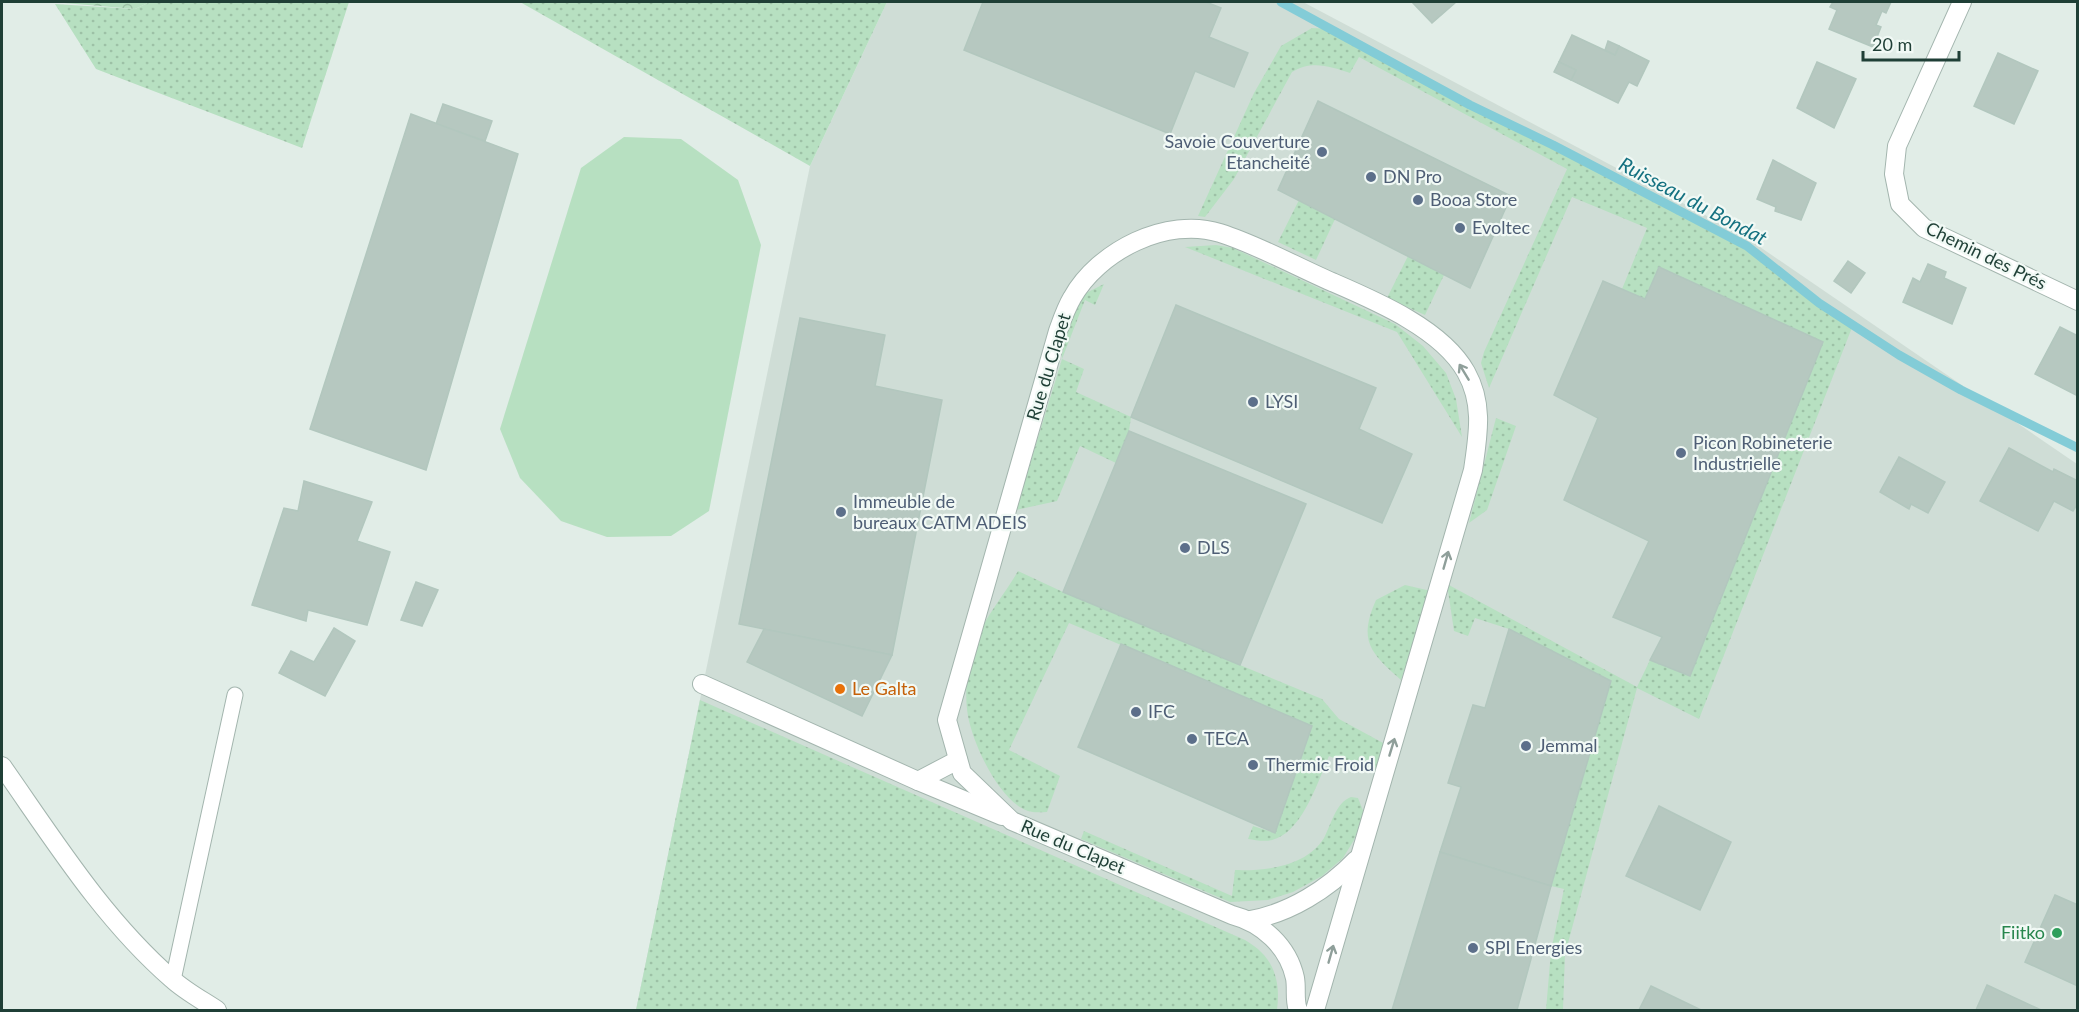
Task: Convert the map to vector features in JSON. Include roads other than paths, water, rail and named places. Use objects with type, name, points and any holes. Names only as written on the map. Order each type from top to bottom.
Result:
[{"type":"street","name":"Chemin des Prés","points":[[1962,2],[1898,146],[1894,174],[1900,204],[1924,228],[2078,301]]},
{"type":"street","name":"Rue du Clapet","points":[[1298,1011],[1294,978],[1283,950],[1269,934],[1250,920],[1232,915],[1012,821],[962,773],[947,720],[1058,331],[1072,297],[1090,273],[1112,255],[1142,237],[1175,229],[1218,232],[1400,315],[1442,343],[1465,371],[1476,396],[1480,428],[1473,470],[1315,1011]]},
{"type":"street","points":[[702,684],[1012,821]]},
{"type":"street","points":[[918,781],[958,760]]},
{"type":"street","points":[[2,766],[83,881],[132,940],[173,980],[217,1011]]},
{"type":"street","points":[[1250,920],[1289,908],[1342,875],[1359,858]]},
{"type":"lane","points":[[173,980],[235,695]]},
{"type":"waterway","name":"Ruisseau du Bondat","points":[[1281,2],[1470,105],[1553,145],[1747,246],[1819,303],[1899,355],[1961,390],[2078,448]]},
{"type":"place","name":"Savoie Couverture Etancheité","points":[[1322,152]]},
{"type":"place","name":"DN Pro","points":[[1371,177]]},
{"type":"place","name":"Booa Store","points":[[1418,200]]},
{"type":"place","name":"Evoltec","points":[[1460,228]]},
{"type":"place","name":"LYSI","points":[[1253,402]]},
{"type":"place","name":"Picon Robineterie Industrielle","points":[[1681,453]]},
{"type":"place","name":"Immeuble de bureaux CATM ADEIS","points":[[841,512]]},
{"type":"place","name":"DLS","points":[[1185,548]]},
{"type":"place","name":"Le Galta","points":[[840,689]]},
{"type":"place","name":"IFC","points":[[1136,712]]},
{"type":"place","name":"TECA","points":[[1192,739]]},
{"type":"place","name":"Jemmal","points":[[1526,746]]},
{"type":"place","name":"Thermic Froid","points":[[1253,765]]},
{"type":"place","name":"Fiitko","points":[[2057,933]]},
{"type":"place","name":"SPI Energies","points":[[1473,948]]}]
